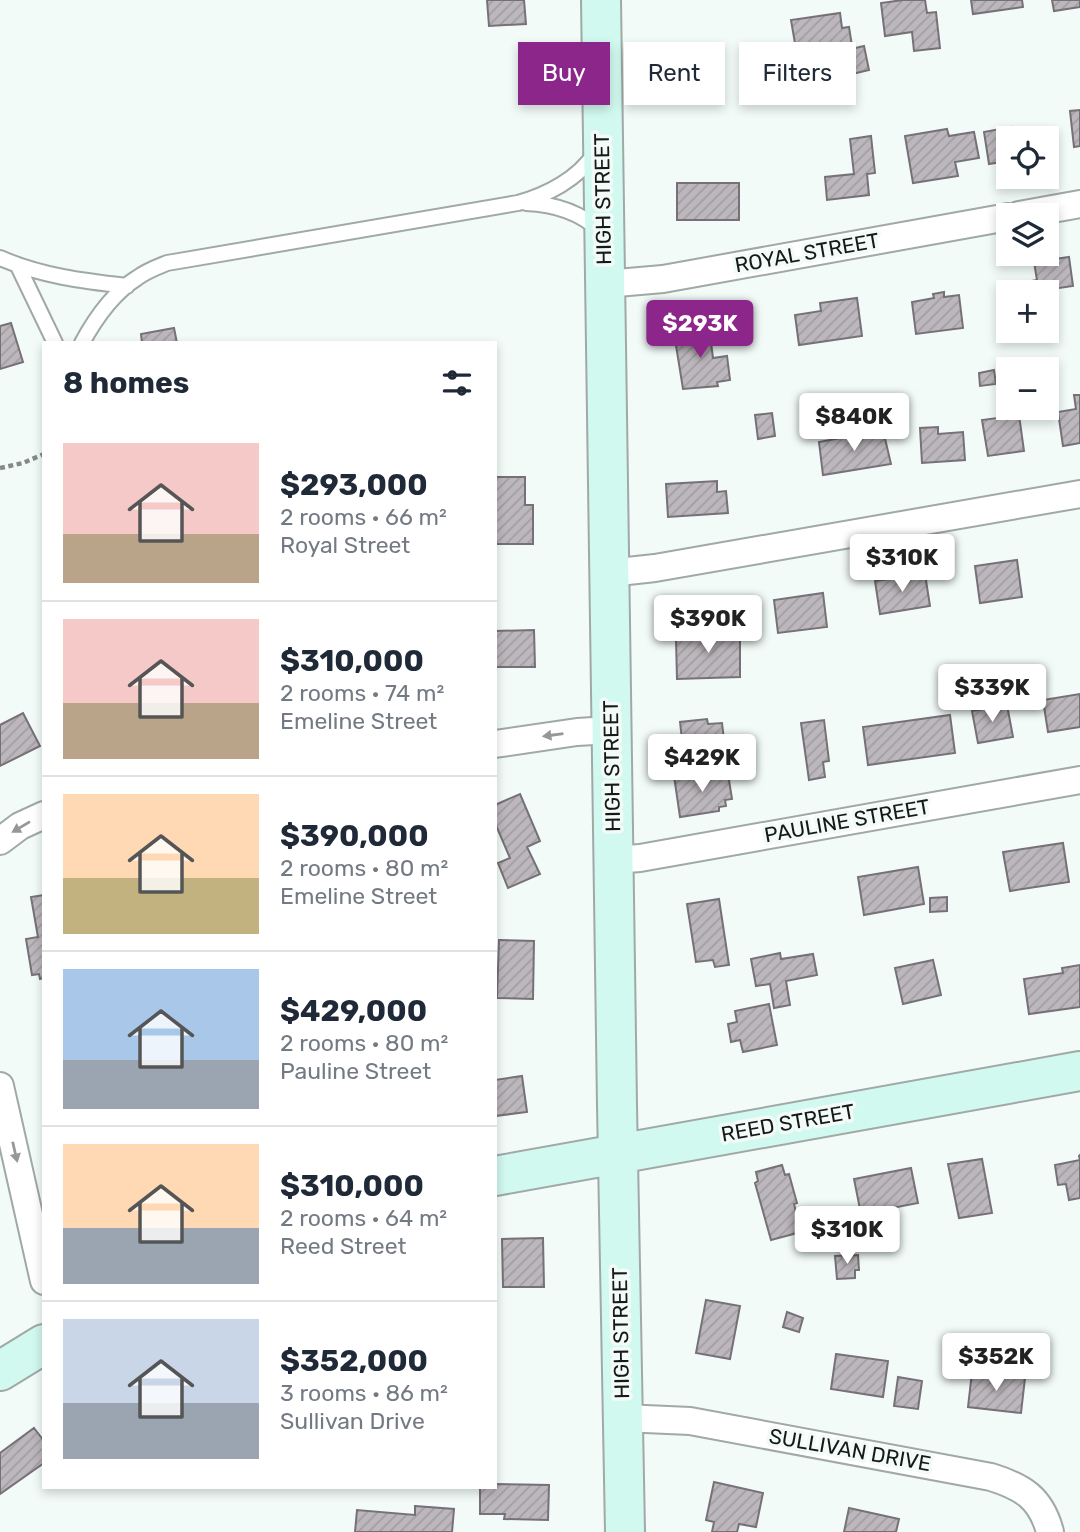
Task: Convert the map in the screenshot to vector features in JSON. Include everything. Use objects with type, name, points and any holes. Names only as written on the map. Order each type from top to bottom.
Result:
[{"type":"main road","name":"HIGH STREET","points":[[601,0],[625,1532]]},
{"type":"main road","name":"REED STREET","points":[[497,1176],[1080,1070]]},
{"type":"main road","points":[[0,1371],[42,1344]]},
{"type":"street","points":[[1059,208],[1080,204]]},
{"type":"street","name":"ROYAL STREET","points":[[605,284],[663,279],[996,219]]},
{"type":"street","points":[[609,573],[655,568],[1080,494]]},
{"type":"street","points":[[497,744],[611,730]]},
{"type":"street","name":"PAULINE STREET","points":[[613,860],[640,858],[1080,780]]},
{"type":"street","points":[[0,841],[20,826],[42,816]]},
{"type":"street","points":[[0,1086],[42,1272]]},
{"type":"street","name":"SULLIVAN DRIVE","points":[[623,1418],[690,1421],[991,1477],[1014,1485],[1032,1497],[1040,1506],[1050,1532]]},
{"type":"lane","points":[[83,341],[97,319],[127,286],[167,263],[517,203],[543,194],[568,180],[589,163],[603,142]]},
{"type":"lane","points":[[517,203],[544,205],[570,212],[593,224],[604,236]]},
{"type":"lane","points":[[0,258],[33,271],[69,279],[127,286]]},
{"type":"lane","points":[[18,266],[54,341]]},
{"type":"path","points":[[0,468],[42,455]]},
{"type":"building","points":[[487,0],[524,0],[526,24],[489,26]]},
{"type":"building","points":[[925,0],[927,13],[936,12],[940,48],[914,51],[912,32],[885,36],[881,3]]},
{"type":"building","points":[[971,0],[1022,0],[1023,7],[973,14]]},
{"type":"building","points":[[1052,0],[1080,0],[1080,7],[1054,11]]},
{"type":"building","points":[[840,13],[842,28],[849,27],[851,42],[795,42],[791,20]]},
{"type":"building","points":[[864,46],[869,70],[856,73],[856,48]]},
{"type":"building","points":[[1080,110],[1080,146],[1074,147],[1070,111]]},
{"type":"building","points":[[947,129],[949,136],[974,132],[979,158],[955,162],[958,176],[913,183],[905,136]]},
{"type":"building","points":[[996,130],[996,163],[989,164],[984,132]]},
{"type":"building","points":[[871,136],[875,173],[867,174],[869,195],[827,200],[825,177],[854,174],[850,139]]},
{"type":"building","points":[[677,183],[739,183],[739,220],[677,220]]},
{"type":"building","points":[[1069,257],[1073,286],[1059,288],[1059,280],[1037,280],[1035,266],[1059,266],[1059,258]]},
{"type":"building","points":[[944,292],[944,297],[959,295],[963,328],[916,334],[912,302],[934,298],[933,294]]},
{"type":"building","points":[[857,298],[862,336],[799,345],[795,315],[821,311],[820,303]]},
{"type":"building","points":[[11,323],[23,362],[0,369],[0,326]]},
{"type":"building","points":[[709,327],[713,358],[727,356],[730,380],[717,382],[718,386],[683,389],[674,333]]},
{"type":"building","points":[[174,328],[177,341],[142,341],[141,334]]},
{"type":"building","points":[[994,370],[996,384],[980,386],[979,373]]},
{"type":"building","points":[[1074,395],[1080,395],[1080,443],[1063,446],[1059,412],[1076,409]]},
{"type":"building","points":[[828,397],[833,431],[808,435],[803,401]]},
{"type":"building","points":[[772,413],[775,436],[758,439],[755,415]]},
{"type":"building","points":[[982,420],[1020,420],[1024,451],[988,456]]},
{"type":"building","points":[[938,427],[938,434],[963,432],[965,460],[922,463],[920,428]]},
{"type":"building","points":[[883,430],[891,464],[823,475],[819,442]]},
{"type":"building","points":[[497,477],[525,477],[525,505],[533,505],[533,544],[497,544]]},
{"type":"building","points":[[717,481],[717,492],[726,491],[728,513],[668,517],[666,484]]},
{"type":"building","points":[[1017,560],[1022,597],[980,603],[975,566]]},
{"type":"building","points":[[925,574],[930,606],[880,614],[875,581]]},
{"type":"building","points":[[823,593],[827,627],[778,633],[774,600]]},
{"type":"building","points":[[718,625],[719,639],[740,638],[740,677],[677,679],[676,640],[692,640],[692,626]]},
{"type":"building","points":[[534,630],[535,667],[497,667],[497,631]]},
{"type":"building","points":[[1080,694],[1080,727],[1048,732],[1043,700]]},
{"type":"building","points":[[1007,705],[1013,737],[978,743],[972,711]]},
{"type":"building","points":[[23,713],[40,746],[0,766],[0,725]]},
{"type":"building","points":[[950,715],[955,753],[868,765],[863,727]]},
{"type":"building","points":[[707,719],[708,724],[722,723],[726,756],[674,762],[671,742],[682,740],[680,722]]},
{"type":"building","points":[[824,720],[829,761],[823,762],[825,777],[809,780],[801,723]]},
{"type":"building","points":[[692,774],[693,779],[728,774],[732,799],[725,800],[726,806],[719,807],[719,811],[680,817],[674,776]]},
{"type":"building","points":[[520,794],[540,841],[527,847],[540,874],[508,888],[498,863],[510,858],[497,828],[497,804]]},
{"type":"building","points":[[1063,843],[1069,882],[1010,891],[1003,852]]},
{"type":"building","points":[[918,867],[924,904],[864,915],[858,877]]},
{"type":"building","points":[[42,895],[40,979],[39,974],[32,975],[26,939],[38,937],[31,897]]},
{"type":"building","points":[[947,897],[947,911],[930,912],[930,898]]},
{"type":"building","points":[[719,899],[729,965],[715,967],[713,960],[696,962],[687,904]]},
{"type":"building","points":[[499,940],[534,941],[533,999],[497,998]]},
{"type":"building","points":[[780,953],[781,959],[813,954],[817,975],[786,981],[790,1005],[774,1008],[770,984],[756,986],[751,959]]},
{"type":"building","points":[[933,960],[941,995],[903,1004],[895,968]]},
{"type":"building","points":[[1080,965],[1080,1007],[1029,1014],[1024,979],[1063,973],[1062,968]]},
{"type":"building","points":[[769,1004],[777,1045],[743,1052],[740,1040],[731,1042],[728,1024],[737,1022],[735,1011]]},
{"type":"building","points":[[522,1076],[527,1112],[497,1116],[497,1080]]},
{"type":"building","points":[[982,1159],[992,1213],[959,1218],[948,1164]]},
{"type":"building","points":[[1080,1160],[1080,1198],[1069,1200],[1066,1184],[1058,1185],[1055,1165]]},
{"type":"building","points":[[782,1165],[785,1175],[789,1174],[801,1232],[771,1240],[755,1183],[758,1181],[756,1172]]},
{"type":"building","points":[[911,1168],[918,1203],[861,1214],[854,1179]]},
{"type":"building","points":[[543,1238],[544,1287],[503,1287],[502,1239]]},
{"type":"building","points":[[858,1255],[859,1270],[855,1270],[855,1278],[837,1279],[835,1256]]},
{"type":"building","points":[[706,1300],[740,1306],[730,1359],[696,1353]]},
{"type":"building","points":[[787,1312],[803,1318],[799,1332],[783,1327]]},
{"type":"building","points":[[836,1354],[888,1361],[883,1397],[831,1389]]},
{"type":"building","points":[[972,1372],[1025,1378],[1021,1413],[968,1407]]},
{"type":"building","points":[[898,1377],[922,1381],[918,1409],[894,1406]]},
{"type":"building","points":[[34,1428],[42,1438],[42,1464],[0,1494],[0,1453]]},
{"type":"building","points":[[714,1482],[763,1493],[756,1527],[739,1524],[737,1532],[712,1532],[714,1522],[706,1520]]},
{"type":"building","points":[[497,1484],[549,1485],[548,1520],[504,1519],[505,1514],[480,1514],[480,1489],[497,1489]]},
{"type":"building","points":[[415,1506],[454,1509],[452,1532],[355,1532],[357,1510],[415,1515]]},
{"type":"building","points":[[849,1508],[899,1519],[896,1532],[844,1532]]}]
